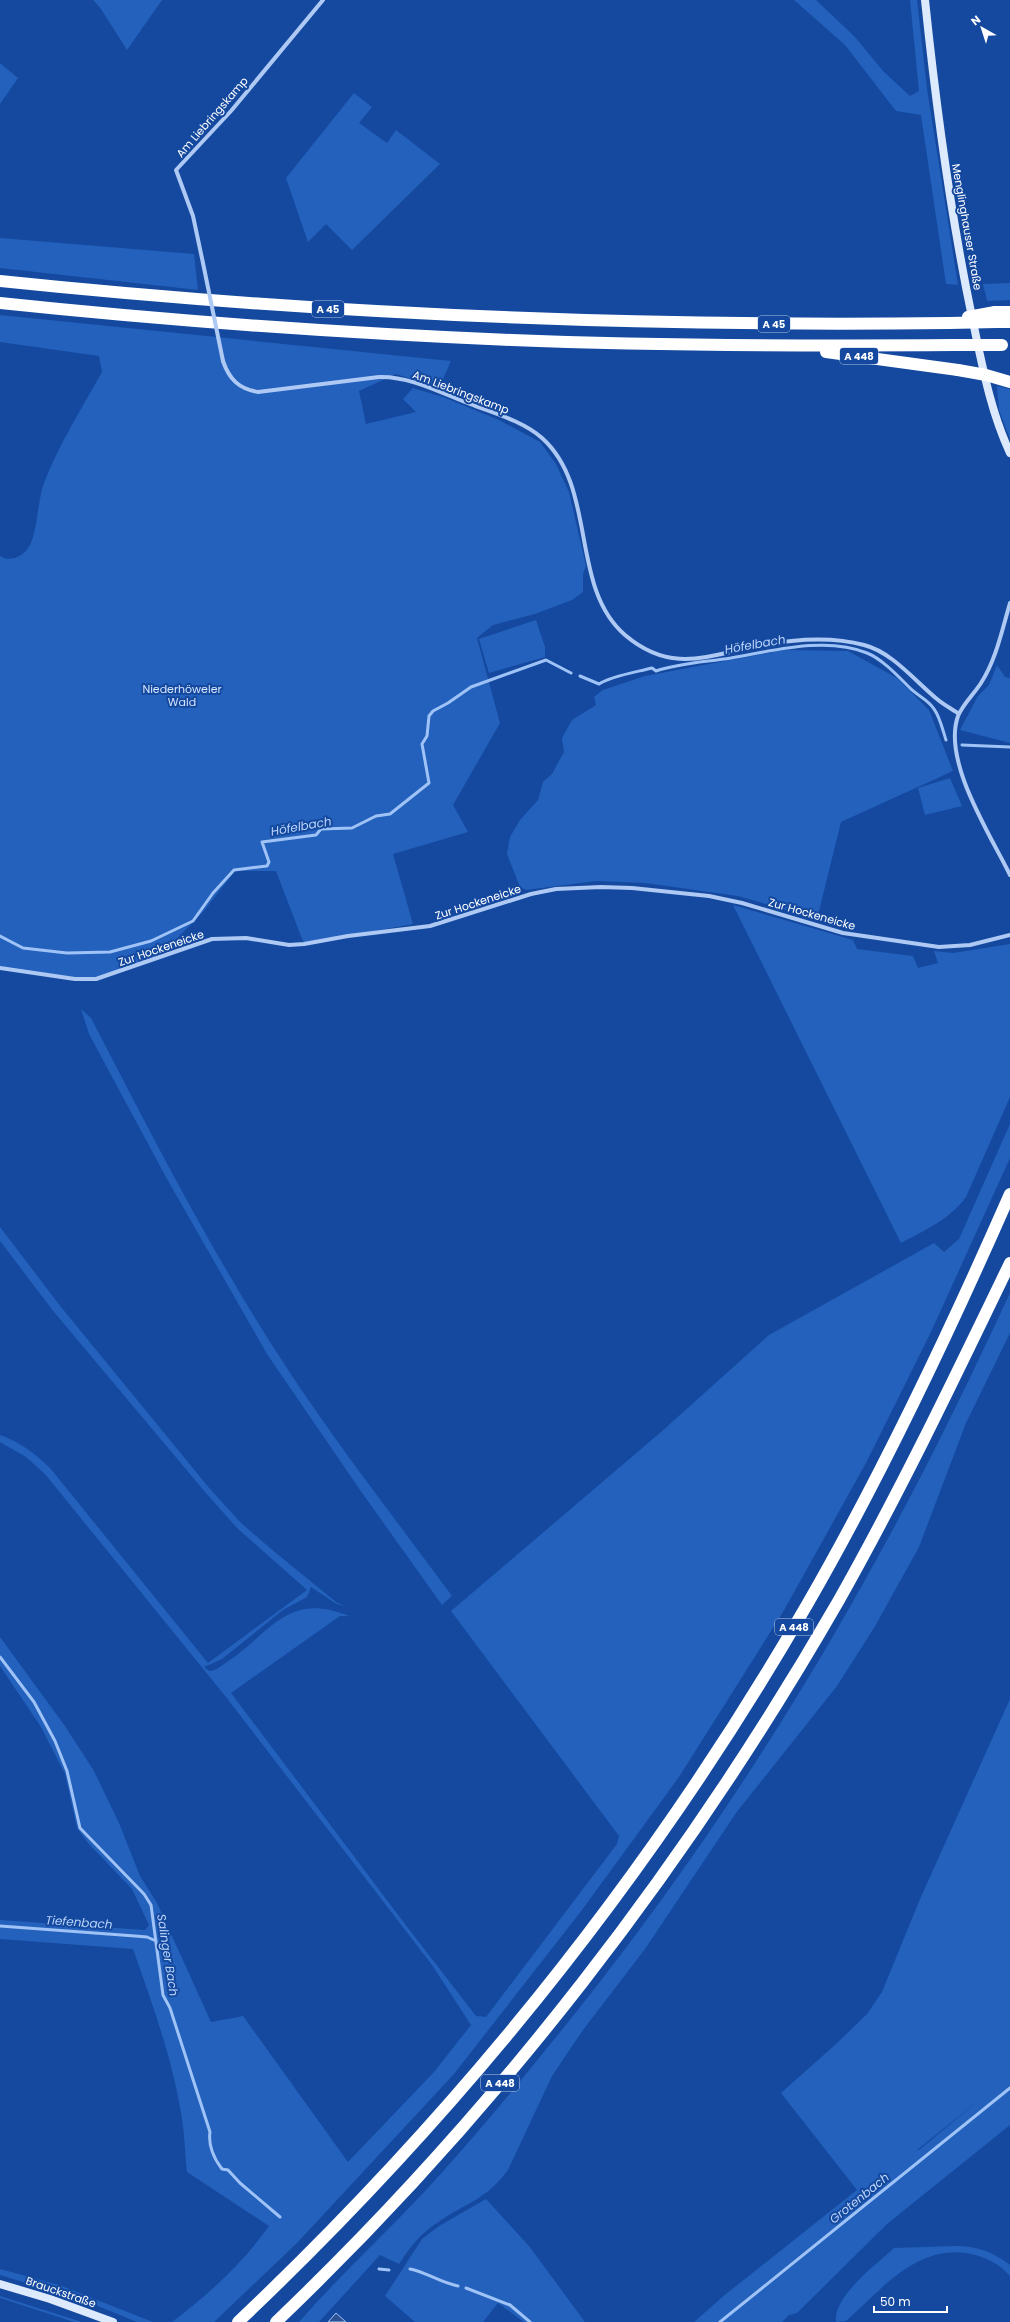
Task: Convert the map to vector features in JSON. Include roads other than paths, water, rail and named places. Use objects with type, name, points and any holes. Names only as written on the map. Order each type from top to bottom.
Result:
[{"type":"highway","name":"A 45","points":[[0,281],[272,306],[500,318],[737,324],[934,323],[996,317],[1010,322]]},
{"type":"highway","name":"A 45","points":[[0,303],[110,315],[374,334],[552,342],[760,346],[1006,345]]},
{"type":"highway","points":[[996,317],[1010,312]]},
{"type":"highway","name":"A 448","points":[[760,346],[874,358],[958,370],[986,375],[1010,382]]},
{"type":"highway","name":"A 448","points":[[238,2322],[340,2222],[477,2071],[597,1921],[684,1799],[744,1708],[828,1568],[929,1374],[1010,1194]]},
{"type":"highway","name":"A 448","points":[[276,2322],[356,2242],[470,2118],[564,2006],[670,1864],[776,1705],[840,1598],[925,1437],[1010,1263]]},
{"type":"street","name":"Am Liebringskamp","points":[[323,0],[231,111],[176,170],[194,216],[223,361],[228,374],[234,382],[258,392],[379,377],[396,377],[487,410],[536,434],[553,451],[567,475],[574,495],[595,587],[606,612],[625,635],[660,656],[676,660],[695,660],[795,640],[844,641],[866,645],[881,652],[939,701],[959,714]]},
{"type":"street","name":"Menglinghauser Straße","points":[[925,0],[939,122],[966,287],[989,396],[999,430],[1010,453]]},
{"type":"street","points":[[1010,603],[991,664],[982,683],[959,714],[955,725],[955,740],[962,777],[1010,875]]},
{"type":"street","name":"Zur Hockeneicke","points":[[0,968],[75,980],[96,979],[212,940],[246,938],[289,945],[304,944],[348,936],[430,926],[531,894],[556,889],[601,887],[632,888],[709,896],[742,903],[844,933],[939,947],[970,945],[1010,935]]},
{"type":"street","name":"Brauckstraße","points":[[0,2284],[50,2299],[114,2322]]},
{"type":"waterway","name":"Höfelbach","points":[[580,676],[599,684],[617,676],[652,668],[656,671],[684,664],[731,658],[799,646],[817,645],[851,648],[867,653],[884,663],[912,690],[929,703],[938,716],[946,740]]},
{"type":"waterway","name":"Höfelbach","points":[[0,936],[23,948],[67,953],[110,952],[151,941],[193,921],[213,893],[234,870],[267,866],[269,862],[262,842],[316,835],[321,829],[352,828],[376,816],[390,814],[429,783],[422,744],[427,736],[429,716],[433,711],[448,703],[471,687],[546,660],[571,673]]},
{"type":"waterway","name":"Höfelbach","points":[[962,745],[1010,747]]},
{"type":"waterway","name":"Salinger Bach","points":[[0,1657],[34,1702],[55,1741],[67,1771],[80,1828],[144,1894],[151,1905],[163,1995],[170,2008],[210,2132],[211,2147],[216,2161],[222,2169],[228,2170],[240,2183],[280,2217]]},
{"type":"waterway","name":"Tiefenbach","points":[[0,1926],[147,1937],[156,1941]]},
{"type":"waterway","name":"Grotenbach","points":[[720,2322],[1010,2088]]},
{"type":"waterway","name":"Salinger Bach","points":[[379,2269],[389,2270]]},
{"type":"waterway","name":"Salinger Bach","points":[[410,2269],[458,2286]]},
{"type":"waterway","name":"Salinger Bach","points":[[466,2288],[510,2305],[530,2322]]},
{"type":"park label","name":"Niederhöweler Wald","points":[[182,695]]}]
